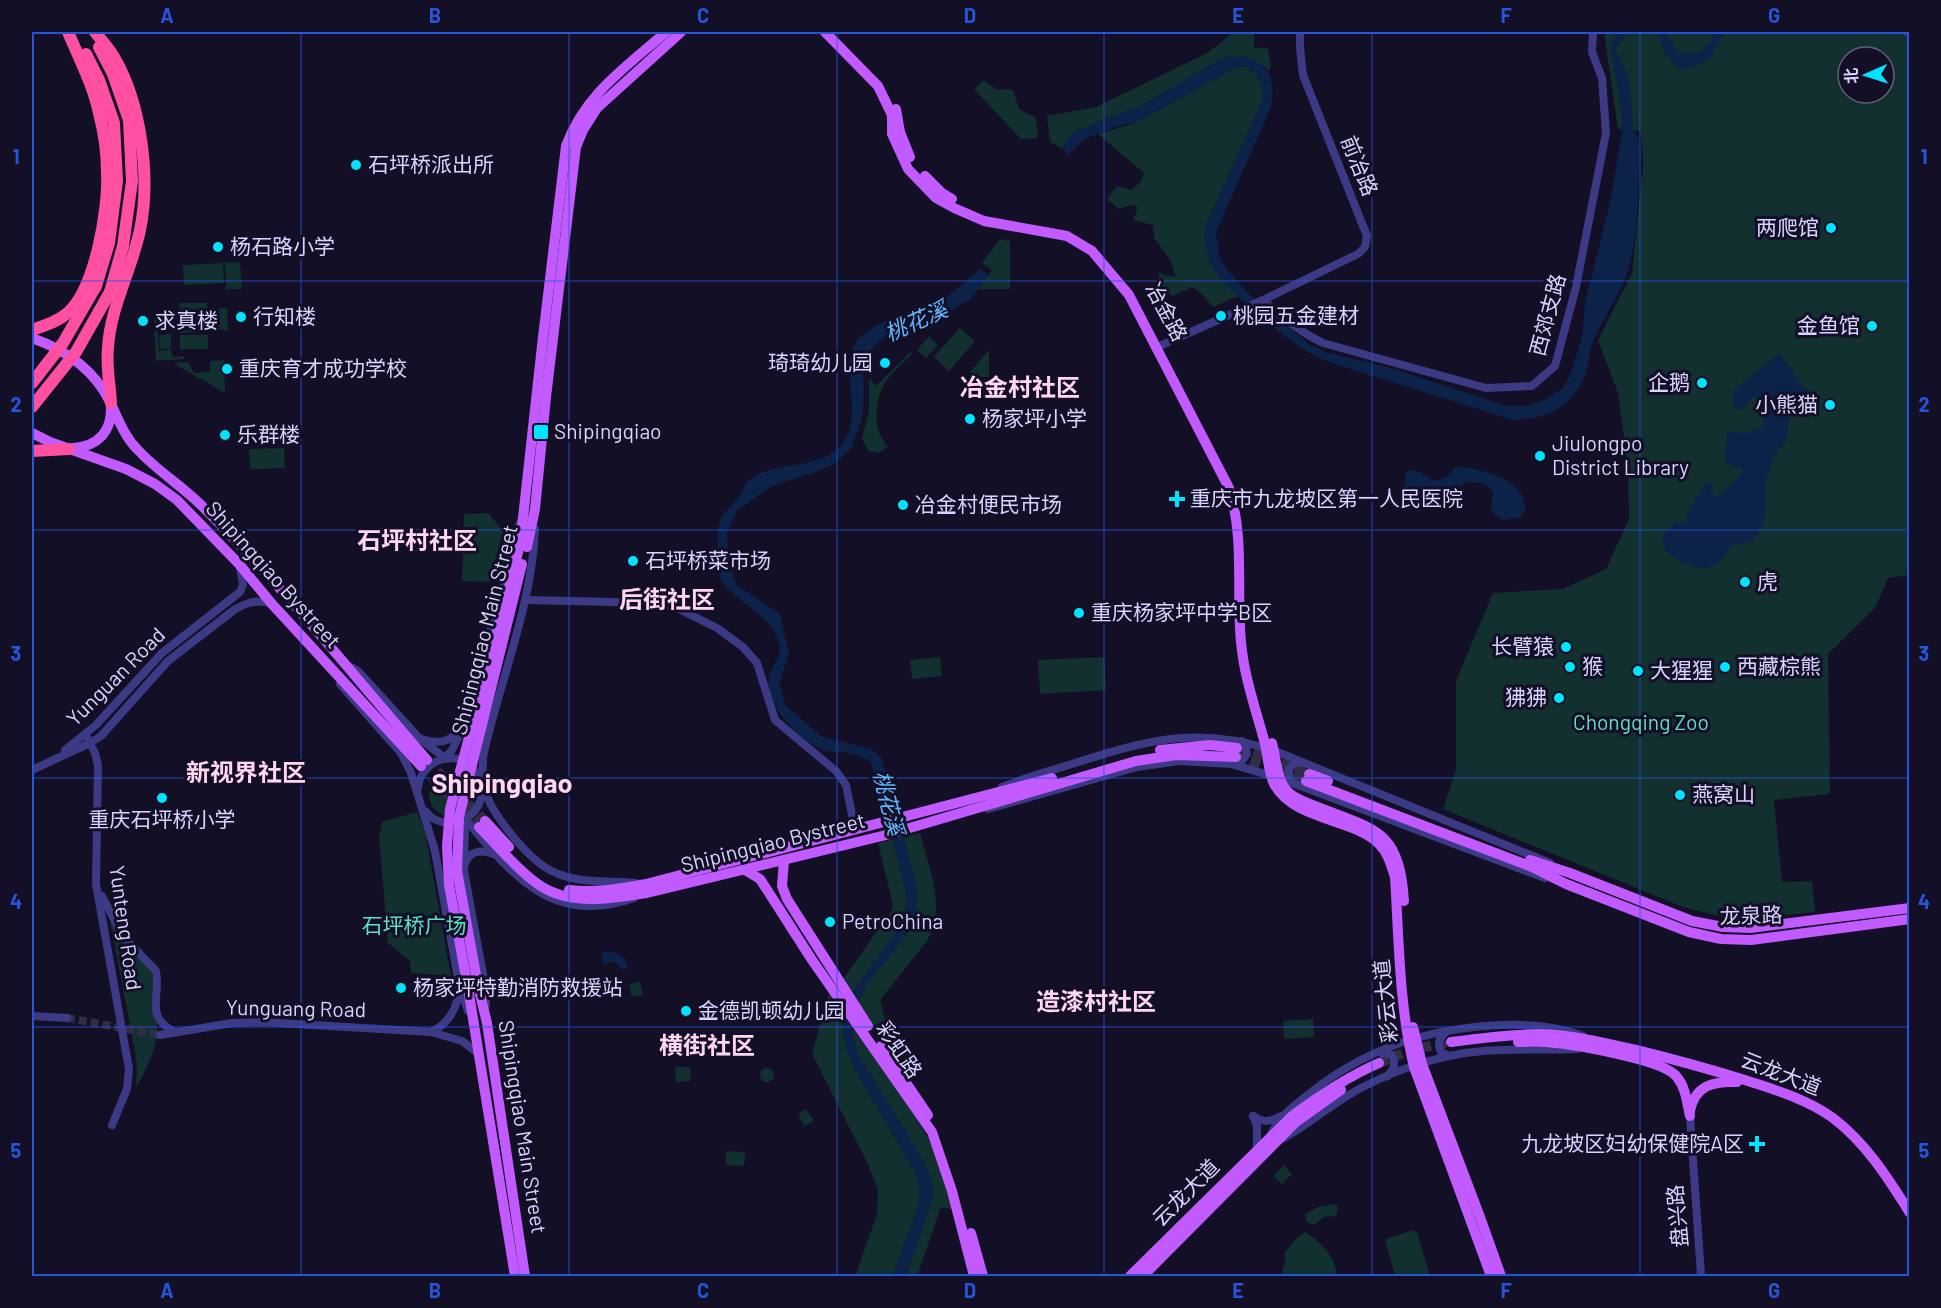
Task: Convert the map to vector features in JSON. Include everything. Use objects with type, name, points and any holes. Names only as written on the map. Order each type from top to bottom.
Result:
[{"type":"highway","points":[[32,330],[66,315],[79,299],[95,260],[106,201],[105,140],[99,112],[88,78],[68,32]]},
{"type":"highway","points":[[32,383],[63,343],[96,286],[109,243],[117,181],[114,123],[99,80],[74,32]]},
{"type":"highway","points":[[32,407],[75,352],[110,292],[123,246],[132,181],[129,120],[113,74],[93,32]]},
{"type":"highway","points":[[93,32],[113,56],[128,86],[137,118],[143,159],[144,197],[141,229],[115,313],[108,348],[111,403]]},
{"type":"highway","points":[[32,451],[69,448]]},
{"type":"main road","name":"Shipingqiao Main Street","points":[[530,508],[544,325],[566,146],[573,127],[591,100],[666,32]]},
{"type":"main road","name":"Shipingqiao Main Street","points":[[515,1276],[469,988],[457,872],[459,817],[530,508],[576,147],[583,130],[597,108],[681,32]]},
{"type":"main road","name":"冶金路","points":[[825,32],[878,86],[892,115],[892,134],[908,169],[936,198],[984,221],[1067,236],[1092,251],[1129,295],[1234,485],[1242,505],[1246,639],[1251,677],[1271,750],[1275,777]]},
{"type":"main road","name":"冶金路","points":[[836,32],[884,81],[898,114],[900,132],[913,164],[942,193],[984,214],[1068,230],[1095,245],[1133,290],[1159,346]]},
{"type":"main road","name":"Shipingqiao Bystreet","points":[[32,338],[69,356],[101,383],[125,433],[135,448],[206,509],[284,594],[424,763],[328,665],[239,564],[177,500],[155,484],[126,469],[50,442],[32,433]]},
{"type":"main road","points":[[69,448],[86,447],[98,441],[107,431],[111,417],[111,403]]},
{"type":"main road","name":"Shipingqiao Bystreet","points":[[482,824],[537,884],[558,895],[585,899],[612,899],[1136,754],[1176,747],[1210,745],[1237,752]]},
{"type":"main road","name":"Shipingqiao Bystreet","points":[[646,889],[745,870],[909,829],[1136,761],[1176,755],[1237,752]]},
{"type":"main road","name":"彩云大道","points":[[1275,777],[1286,789],[1305,802],[1373,829],[1387,840],[1397,856],[1402,876],[1412,1040],[1418,1065],[1491,1276]]},
{"type":"main road","points":[[1308,777],[1533,862],[1568,878]]},
{"type":"main road","points":[[768,891],[771,883],[776,882],[782,886],[784,860]]},
{"type":"main road","name":"彩虹路","points":[[745,870],[760,879],[940,1134],[959,1189],[983,1276]]},
{"type":"main road","name":"龙泉路","points":[[1568,878],[1692,921],[1723,927],[1750,928],[1910,908]]},
{"type":"main road","name":"龙泉路","points":[[1568,878],[1689,932],[1721,939],[1751,940],[1910,920]]},
{"type":"main road","name":"彩虹路","points":[[782,886],[816,956]]},
{"type":"main road","name":"Shipingqiao Main Street","points":[[469,988],[487,1023],[525,1276]]},
{"type":"main road","name":"彩虹路","points":[[866,1029],[934,1137],[952,1191],[975,1276]]},
{"type":"main road","name":"云龙大道","points":[[1449,1045],[1500,1035],[1543,1034],[1699,1065],[1809,1103],[1833,1118],[1880,1165],[1910,1213]]},
{"type":"main road","name":"云龙大道","points":[[1593,1045],[1670,1070],[1682,1085],[1689,1116]]},
{"type":"main road","name":"云龙大道","points":[[1143,1276],[1292,1116],[1321,1094],[1351,1076],[1382,1065]]},
{"type":"main road","name":"彩云大道","points":[[1418,1065],[1480,1217],[1501,1276]]},
{"type":"main road","points":[[1689,1116],[1691,1105],[1704,1086],[1723,1081],[1755,1084]]},
{"type":"main road","name":"云龙大道","points":[[1130,1276],[1257,1149],[1272,1140]]},
{"type":"street","name":"前冶路","points":[[1159,346],[1305,280],[1358,254],[1365,247],[1367,236],[1303,75],[1300,32]]},
{"type":"street","name":"西郊支路","points":[[1263,300],[1284,320],[1323,343],[1486,388],[1532,386],[1555,366],[1575,287],[1606,134],[1602,78],[1592,52],[1593,32]]},
{"type":"street","points":[[423,808],[432,819],[453,823],[465,819],[477,807],[482,794],[483,755],[525,600],[534,552],[530,508]]},
{"type":"street","points":[[445,758],[452,750],[464,726],[512,546],[530,508]]},
{"type":"street","points":[[239,564],[243,575],[240,592],[245,596],[246,603],[256,601],[272,604]]},
{"type":"street","name":"Yunguan Road","points":[[88,739],[162,653],[240,592]]},
{"type":"street","points":[[525,600],[658,603],[680,609],[717,628],[742,646],[757,663],[775,720],[836,771],[846,785],[855,830]]},
{"type":"street","name":"Yunguan Road","points":[[32,770],[88,739],[101,736],[168,661],[197,637],[246,603]]},
{"type":"street","points":[[338,658],[358,672],[419,738],[445,758]]},
{"type":"street","points":[[328,665],[344,690],[401,753],[411,773],[423,808],[469,988],[458,1002],[452,1029],[431,1032]]},
{"type":"street","points":[[419,738],[433,743],[442,742],[452,738],[464,726]]},
{"type":"street","name":"Yunteng Road","points":[[88,739],[98,765],[96,884],[129,1069],[127,1089],[112,1125]]},
{"type":"street","points":[[1237,752],[1271,750],[1535,855],[1568,878]]},
{"type":"street","points":[[1237,752],[1275,777],[1529,873],[1568,878]]},
{"type":"street","points":[[418,794],[418,780],[432,763],[445,758],[460,759],[477,773],[504,825],[543,866],[568,878],[590,882],[609,881],[646,889]]},
{"type":"street","points":[[1294,784],[1289,778],[1289,769],[1294,763],[1300,762]]},
{"type":"street","points":[[465,819],[495,855],[522,882],[544,896],[585,907],[618,904],[646,889]]},
{"type":"street","points":[[465,819],[464,871],[485,984],[487,1023]]},
{"type":"street","points":[[464,871],[467,858],[472,853],[484,851],[495,855]]},
{"type":"street","points":[[96,884],[122,935],[156,971],[156,1012],[160,1022],[176,1033]]},
{"type":"street","points":[[32,1016],[67,1018]]},
{"type":"street","name":"Yunguang Road","points":[[160,1035],[232,1023],[262,1022],[431,1032],[452,1029],[479,1054]]},
{"type":"street","name":"云龙大道","points":[[1272,1140],[1296,1131],[1327,1108],[1362,1088],[1382,1065],[1412,1040],[1449,1045],[1546,1051],[1593,1045]]},
{"type":"street","name":"云龙大道","points":[[1272,1140],[1282,1116],[1346,1068],[1418,1065],[1449,1045]]},
{"type":"street","points":[[1257,1149],[1257,1126],[1253,1116],[1263,1122],[1282,1116]]},
{"type":"street","name":"盘兴路","points":[[1689,1116],[1701,1276]]},
{"type":"green space","points":[[1234,32],[1254,32],[1254,47],[1268,49],[1271,68],[1268,71],[1265,67],[1223,58],[1139,107],[1075,131],[1062,148],[1050,142],[1047,116],[1096,107],[1207,53]]},
{"type":"green space","name":"Chongqing Zoo","points":[[1604,32],[1894,32],[1909,38],[1909,575],[1888,578],[1875,608],[1828,654],[1830,794],[1774,800],[1782,882],[1812,881],[1815,912],[1735,920],[1683,907],[1443,809],[1456,770],[1456,681],[1493,593],[1563,589],[1606,569],[1629,519],[1628,469],[1618,393],[1598,340],[1632,273],[1643,165],[1641,131],[1618,129]]},
{"type":"green space","points":[[1245,66],[1259,80],[1263,99],[1204,230],[1210,263],[1238,296],[1213,307],[1202,294],[1192,287],[1173,296],[1159,284],[1159,272],[1176,277],[1169,258],[1154,238],[1153,225],[1133,220],[1138,207],[1131,205],[1119,209],[1107,199],[1117,186],[1131,190],[1140,183],[1144,173],[1098,134],[1135,123],[1233,69]]},
{"type":"green space","points":[[984,80],[996,89],[1013,90],[1019,109],[1036,118],[1038,138],[1021,139],[974,89]]},
{"type":"green space","points":[[1000,239],[1010,241],[1010,289],[978,289],[992,270],[982,263]]},
{"type":"green space","points":[[240,262],[242,289],[226,289],[225,263]]},
{"type":"green space","points":[[223,263],[224,283],[184,285],[183,265]]},
{"type":"green space","points":[[179,303],[207,303],[208,317],[180,317]]},
{"type":"green space","points":[[227,308],[228,330],[215,330],[214,309]]},
{"type":"green space","points":[[154,317],[157,319],[159,351],[171,349],[172,357],[184,356],[184,359],[156,361]]},
{"type":"green space","points":[[179,319],[207,319],[208,332],[180,333]]},
{"type":"green space","points":[[960,328],[975,341],[949,371],[934,357]]},
{"type":"green space","points":[[171,334],[171,348],[160,349],[159,335]]},
{"type":"green space","points":[[180,335],[208,335],[208,349],[180,349]]},
{"type":"green space","points":[[929,336],[938,345],[926,358],[917,350]]},
{"type":"green space","points":[[989,350],[989,377],[976,377],[970,372]]},
{"type":"green space","points":[[910,352],[912,354],[885,384],[879,399],[877,424],[888,447],[878,453],[868,451],[862,438],[869,411],[869,378],[876,386]]},
{"type":"green space","points":[[224,360],[225,393],[173,363],[188,362],[194,373],[210,372],[210,361]]},
{"type":"green space","points":[[284,448],[285,468],[250,469],[249,449]]},
{"type":"green space","points":[[488,513],[503,531],[489,582],[462,581],[464,514]]},
{"type":"green space","points":[[940,657],[942,676],[912,679],[910,660]]},
{"type":"green space","points":[[1104,657],[1106,690],[1040,694],[1038,660]]},
{"type":"green space","points":[[457,771],[469,777],[474,785],[474,803],[469,811],[461,816],[447,817],[439,814],[432,807],[429,789],[432,781],[439,774]]},
{"type":"green space","name":"石坪桥广场","points":[[417,812],[425,832],[451,976],[411,973],[410,961],[388,943],[379,837],[382,822]]},
{"type":"green space","points":[[920,833],[934,888],[936,915],[927,941],[880,1000],[885,1019],[881,1038],[843,979],[891,912],[893,905],[878,843]]},
{"type":"green space","points":[[110,921],[122,939],[152,971],[153,1012],[157,1024],[156,1040],[148,1066],[136,1088],[135,1051]]},
{"type":"green space","points":[[640,982],[643,995],[631,996],[630,984]]},
{"type":"green space","points":[[829,993],[844,1016],[844,1037],[852,1064],[915,1172],[920,1190],[919,1205],[892,1276],[855,1276],[877,1214],[878,1190],[866,1160],[812,1054]]},
{"type":"green space","points":[[1313,1019],[1314,1037],[1284,1039],[1283,1021]]},
{"type":"green space","points":[[851,1027],[871,1051],[922,1127],[932,1147],[953,1209],[941,1207],[917,1276],[906,1276],[932,1198],[857,1053]]},
{"type":"green space","points":[[675,1067],[690,1067],[691,1081],[676,1082]]},
{"type":"green space","points":[[767,1068],[772,1070],[774,1075],[772,1080],[767,1082],[762,1080],[760,1075],[762,1070]]},
{"type":"green space","points":[[806,1109],[814,1121],[804,1126],[798,1114]]},
{"type":"green space","points":[[726,1151],[745,1152],[744,1166],[726,1165]]},
{"type":"green space","points":[[1284,1165],[1292,1174],[1282,1184],[1273,1176]]},
{"type":"green space","points":[[1336,1204],[1338,1208],[1336,1216],[1325,1217],[1313,1225],[1306,1221],[1305,1214],[1318,1207]]},
{"type":"green space","points":[[1413,1230],[1417,1232],[1430,1276],[1395,1276],[1385,1239]]},
{"type":"green space","points":[[1305,1232],[1327,1251],[1334,1262],[1337,1276],[1281,1276],[1285,1252]]},
{"type":"water","points":[[1629,32],[1615,49],[1630,81],[1633,128],[1639,140],[1637,214],[1633,252],[1622,286],[1592,344],[1586,371],[1579,387],[1565,404],[1546,415],[1512,420],[1326,361],[1307,352],[1281,333],[1252,310],[1226,284],[1210,262],[1204,230],[1263,99],[1259,80],[1245,66],[1233,69],[1137,122],[1115,127],[1085,139],[1068,155],[1062,148],[1075,131],[1139,107],[1223,58],[1247,58],[1256,61],[1264,66],[1272,83],[1271,107],[1216,232],[1220,259],[1231,274],[1250,295],[1310,345],[1329,353],[1391,368],[1507,406],[1526,406],[1546,399],[1563,388],[1571,373],[1582,337],[1585,303],[1610,202],[1622,133],[1621,109],[1610,46],[1616,33]]},
{"type":"water","points":[[1658,32],[1665,32],[1679,53],[1699,52],[1713,40],[1713,32],[1723,32],[1723,35],[1712,55],[1702,64],[1679,69],[1665,54]]},
{"type":"water","name":"桃花溪","points":[[980,269],[989,275],[970,300],[919,327],[885,338],[867,354],[863,366],[862,418],[851,449],[836,463],[772,486],[738,510],[727,532],[729,566],[737,585],[780,614],[789,654],[779,683],[786,706],[822,737],[871,749],[881,757],[917,888],[916,916],[913,927],[867,984],[852,1018],[851,1027],[857,1053],[919,1153],[931,1177],[933,1189],[930,1208],[906,1276],[892,1276],[919,1205],[920,1189],[915,1172],[852,1064],[843,1028],[844,1016],[854,990],[903,922],[906,905],[905,889],[871,762],[850,753],[827,751],[817,747],[797,732],[778,711],[769,688],[769,677],[778,658],[779,643],[771,626],[731,592],[720,577],[718,532],[722,516],[738,498],[750,479],[773,469],[826,457],[845,440],[852,419],[850,360],[857,340],[876,326],[940,301]]},
{"type":"water","points":[[1779,353],[1805,389],[1810,391],[1803,398],[1791,404],[1786,441],[1777,452],[1769,469],[1765,489],[1763,525],[1752,542],[1731,545],[1716,564],[1700,568],[1684,563],[1663,548],[1663,535],[1676,522],[1685,523],[1688,519],[1686,514],[1707,481],[1713,484],[1710,492],[1717,497],[1743,471],[1740,467],[1730,466],[1725,458],[1727,432],[1749,433],[1763,427],[1764,414],[1755,396],[1743,409],[1737,410],[1733,403],[1734,390]]},
{"type":"water","points":[[1455,467],[1482,471],[1510,483],[1522,495],[1526,509],[1519,518],[1502,520],[1491,511],[1493,492],[1484,484],[1473,482],[1456,488],[1438,506],[1421,506],[1401,497],[1400,490],[1405,483],[1405,474],[1410,470],[1420,472],[1434,481],[1446,477]]},
{"type":"water","points":[[602,952],[614,952],[624,957],[628,968],[622,970],[615,961],[603,964]]},
{"type":"tunnel","points":[[1239,748],[1309,774]]},
{"type":"tunnel","points":[[1236,757],[1306,781]]},
{"type":"tunnel","points":[[427,760],[485,821]]},
{"type":"tunnel","points":[[421,766],[479,827]]},
{"type":"tunnel","points":[[67,1018],[160,1035]]},
{"type":"tunnel","points":[[1379,1063],[1414,1049],[1451,1042]]},
{"type":"place","name":"石坪桥派出所","points":[[356,165]]},
{"type":"place","name":"两爬馆","points":[[1831,228]]},
{"type":"place","name":"杨石路小学","points":[[218,247]]},
{"type":"place","name":"桃园五金建材","points":[[1221,316]]},
{"type":"place","name":"行知楼","points":[[241,317]]},
{"type":"place","name":"求真楼","points":[[143,321]]},
{"type":"place","name":"金鱼馆","points":[[1872,326]]},
{"type":"place","name":"琦琦幼儿园","points":[[885,363]]},
{"type":"place","name":"重庆育才成功学校","points":[[227,369]]},
{"type":"place","name":"企鹅","points":[[1702,383]]},
{"type":"place","name":"小熊猫","points":[[1830,405]]},
{"type":"place","name":"杨家坪小学","points":[[970,419]]},
{"type":"place","name":"Shipingqiao","points":[[541,432]]},
{"type":"place","name":"乐群楼","points":[[225,435]]},
{"type":"place","name":"Jiulongpo District Library","points":[[1540,456]]},
{"type":"place","name":"重庆市九龙坡区第一人民医院","points":[[1177,499]]},
{"type":"place","name":"冶金村便民市场","points":[[903,505]]},
{"type":"place","name":"石坪桥菜市场","points":[[633,561]]},
{"type":"place","name":"虎","points":[[1745,582]]},
{"type":"place","name":"重庆杨家坪中学B区","points":[[1079,613]]},
{"type":"place","name":"长臂猿","points":[[1566,647]]},
{"type":"place","name":"猴","points":[[1570,667]]},
{"type":"place","name":"西藏棕熊","points":[[1725,667]]},
{"type":"place","name":"大猩猩","points":[[1638,671]]},
{"type":"place","name":"狒狒","points":[[1559,698]]},
{"type":"place","name":"燕窝山","points":[[1680,795]]},
{"type":"place","name":"重庆石坪桥小学","points":[[162,798]]},
{"type":"place","name":"PetroChina","points":[[830,922]]},
{"type":"place","name":"杨家坪特勤消防救援站","points":[[401,988]]},
{"type":"place","name":"金德凯顿幼儿园","points":[[686,1011]]},
{"type":"place","name":"九龙坡区妇幼保健院A区","points":[[1757,1144]]},
{"type":"district","name":"冶金村社区","points":[[1020,388]]},
{"type":"district","name":"石坪村社区","points":[[417,541]]},
{"type":"district","name":"后街社区","points":[[667,600]]},
{"type":"district","name":"新视界社区","points":[[246,773]]},
{"type":"district","name":"Shipingqiao","points":[[502,784]]},
{"type":"district","name":"造漆村社区","points":[[1096,1002]]},
{"type":"district","name":"横街社区","points":[[707,1046]]}]
